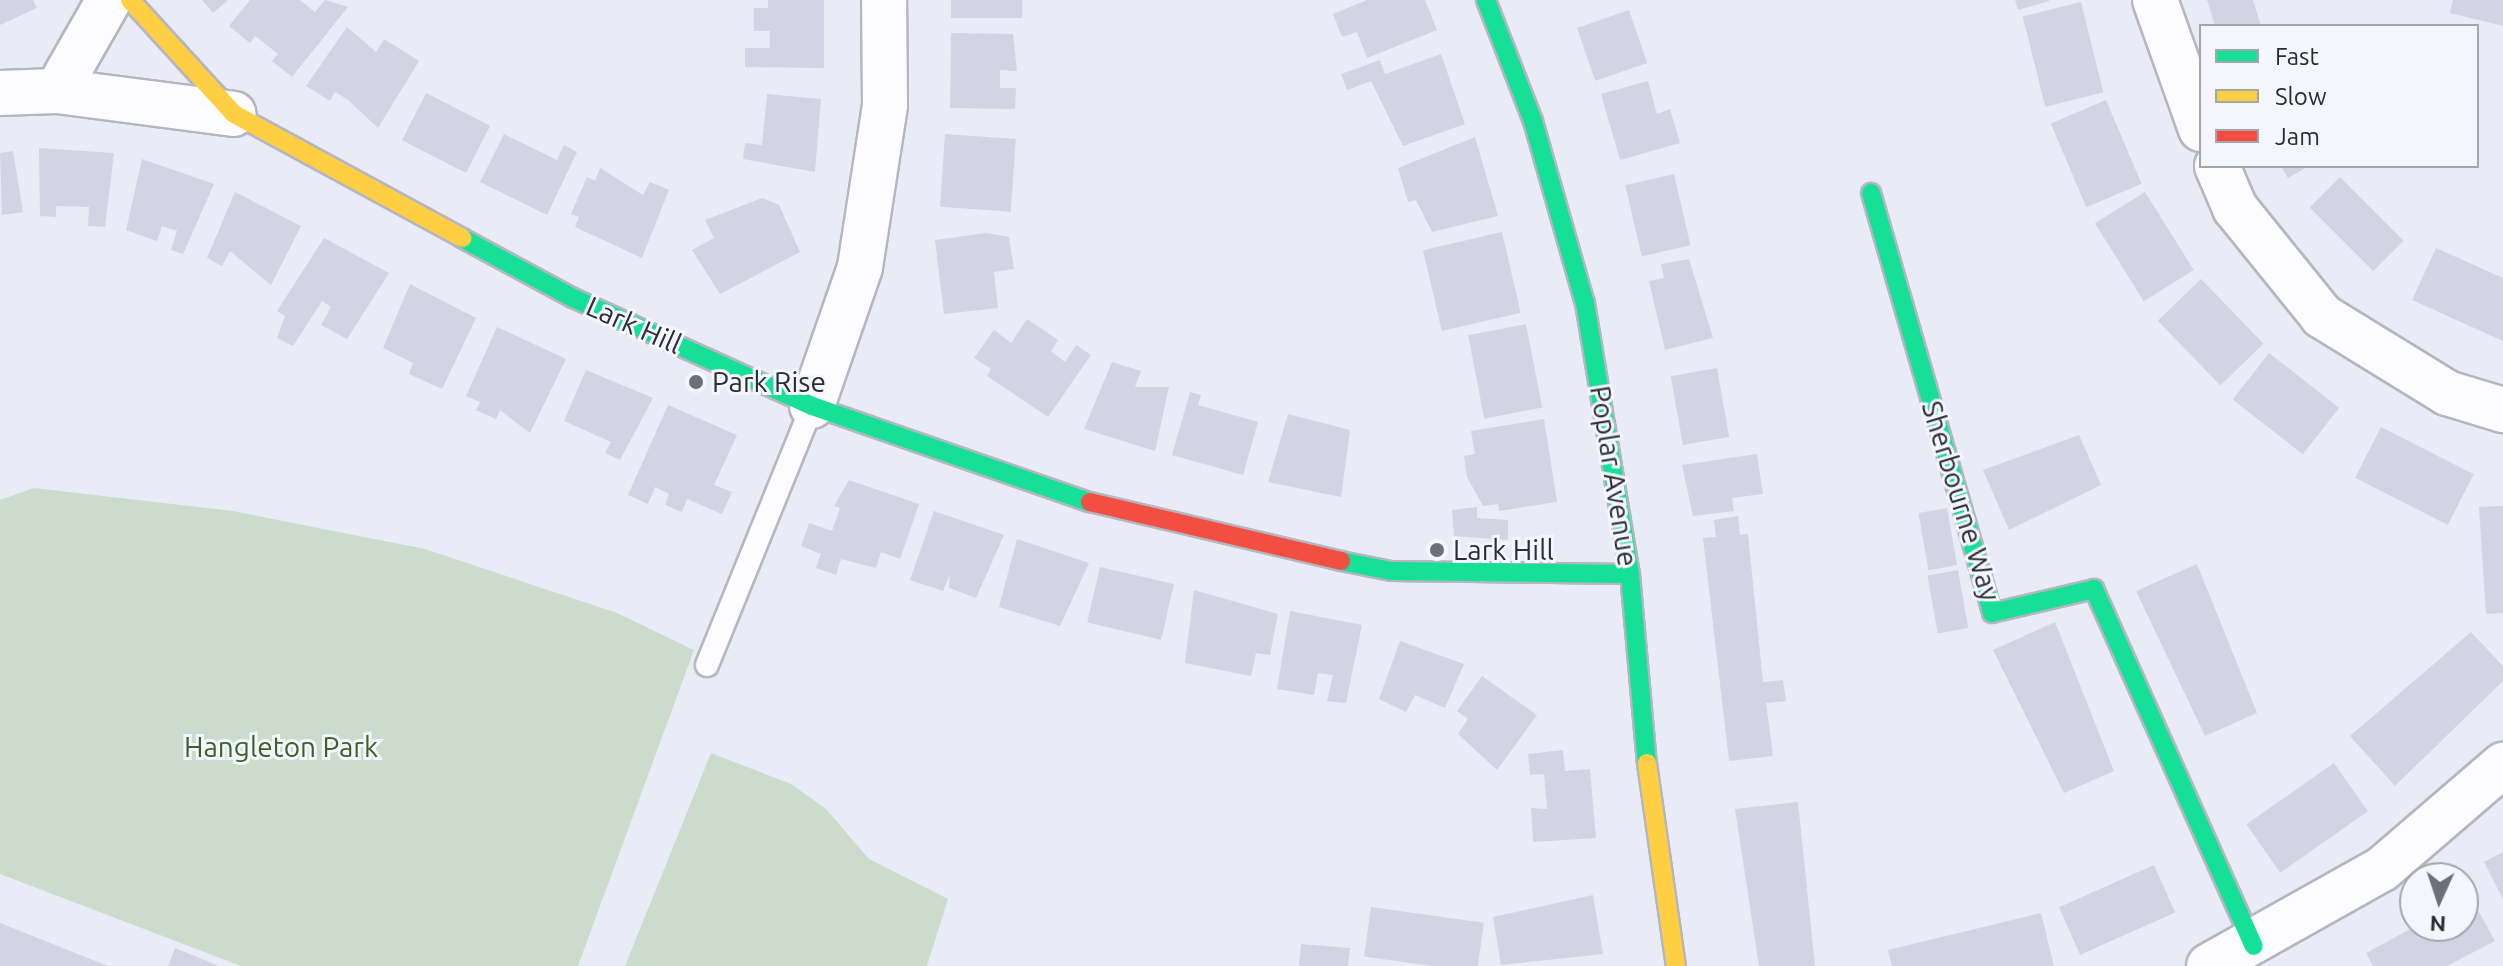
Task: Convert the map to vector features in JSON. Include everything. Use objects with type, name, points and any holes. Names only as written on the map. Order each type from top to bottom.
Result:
[{"type":"street","points":[[57,91],[109,0]]},
{"type":"street","name":"Lark Hill","points":[[130,0],[234,114],[573,298],[812,406],[1130,516],[1391,571],[1630,574]]},
{"type":"street","points":[[812,406],[860,267],[885,105],[884,0]]},
{"type":"street","name":"Poplar Avenue","points":[[1486,0],[1533,121],[1585,303],[1630,574],[1651,808],[1676,966]]},
{"type":"street","points":[[2155,0],[2199,123]]},
{"type":"street","points":[[0,93],[57,91],[234,114]]},
{"type":"street","points":[[2218,168],[2235,208],[2322,316],[2447,393],[2503,410]]},
{"type":"street","name":"Sherbourne Way","points":[[1871,193],[1992,613],[2094,589],[2254,946]]},
{"type":"street","points":[[2209,966],[2254,946],[2382,869],[2503,765]]},
{"type":"lane","points":[[707,665],[812,406]]},
{"type":"green space","name":"Hangleton Park","points":[[34,488],[233,511],[425,549],[617,613],[694,650],[578,966],[241,966],[0,874],[0,500]]},
{"type":"green space","points":[[711,753],[791,784],[826,809],[869,859],[948,899],[927,966],[625,966]]},
{"type":"building","points":[[0,0],[33,0],[37,8],[0,25]]},
{"type":"building","points":[[202,0],[228,0],[213,13]]},
{"type":"building","points":[[250,0],[300,0],[315,12],[325,0],[348,7],[292,77],[272,61],[278,54],[255,36],[250,43],[229,26]]},
{"type":"building","points":[[768,0],[824,0],[824,68],[745,67],[745,48],[770,48],[770,31],[754,31],[754,8],[768,8]]},
{"type":"building","points":[[951,0],[1022,0],[1022,18],[951,18]]},
{"type":"building","points":[[1367,0],[1425,0],[1437,30],[1367,58],[1357,32],[1342,37],[1333,14]]},
{"type":"building","points":[[2015,0],[2049,0],[2049,1],[2018,10]]},
{"type":"building","points":[[2207,0],[2253,0],[2260,24],[2214,24]]},
{"type":"building","points":[[2453,0],[2503,0],[2503,26],[2450,13]]},
{"type":"building","points":[[2081,2],[2103,92],[2045,107],[2023,17]]},
{"type":"building","points":[[1629,10],[1647,63],[1595,81],[1577,28]]},
{"type":"building","points":[[347,27],[376,52],[384,39],[419,61],[378,128],[335,92],[330,101],[306,86]]},
{"type":"building","points":[[951,33],[1013,34],[1017,71],[1000,70],[1000,88],[1016,88],[1015,109],[950,108]]},
{"type":"building","points":[[1441,54],[1465,124],[1403,146],[1371,81],[1347,90],[1341,74],[1380,60],[1385,74]]},
{"type":"building","points":[[1648,81],[1657,114],[1670,109],[1680,143],[1620,160],[1601,94]]},
{"type":"building","points":[[426,93],[490,126],[466,173],[402,140]]},
{"type":"building","points":[[767,94],[821,99],[815,172],[743,159],[745,143],[762,145]]},
{"type":"building","points":[[2106,100],[2142,184],[2086,207],[2051,123]]},
{"type":"building","points":[[504,134],[557,160],[564,145],[577,152],[547,215],[480,182]]},
{"type":"building","points":[[945,134],[1016,139],[1011,212],[940,207]]},
{"type":"building","points":[[1475,137],[1498,216],[1432,232],[1416,200],[1408,202],[1398,168]]},
{"type":"building","points":[[39,148],[114,153],[105,227],[88,226],[89,207],[56,206],[56,217],[40,216]]},
{"type":"building","points":[[13,151],[23,212],[2,215],[0,153]]},
{"type":"building","points":[[142,159],[214,184],[183,254],[171,250],[177,231],[162,226],[157,241],[126,230]]},
{"type":"building","points":[[600,168],[643,195],[650,182],[669,190],[642,258],[575,227],[579,217],[571,214],[587,177],[595,181]]},
{"type":"building","points":[[2282,168],[2306,168],[2288,178]]},
{"type":"building","points":[[1674,174],[1690,245],[1642,256],[1625,185]]},
{"type":"building","points":[[2340,177],[2404,241],[2373,271],[2310,207]]},
{"type":"building","points":[[235,192],[301,226],[271,285],[230,251],[222,266],[207,258]]},
{"type":"building","points":[[2145,192],[2194,270],[2144,301],[2095,223]]},
{"type":"building","points":[[762,198],[779,205],[800,252],[720,294],[692,250],[714,238],[705,220]]},
{"type":"building","points":[[1502,232],[1521,313],[1442,331],[1423,250]]},
{"type":"building","points":[[987,233],[1009,237],[1014,269],[994,272],[998,308],[944,314],[935,240]]},
{"type":"building","points":[[324,238],[389,273],[347,339],[321,325],[331,307],[322,301],[293,346],[277,338],[285,316],[277,311]]},
{"type":"building","points":[[2436,248],[2503,278],[2503,341],[2412,300]]},
{"type":"building","points":[[1689,259],[1713,338],[1665,350],[1649,281],[1664,278],[1661,264]]},
{"type":"building","points":[[2201,279],[2264,344],[2220,385],[2158,321]]},
{"type":"building","points":[[410,284],[476,318],[442,389],[409,374],[413,363],[383,348]]},
{"type":"building","points":[[1027,319],[1058,340],[1051,351],[1065,362],[1076,345],[1091,355],[1048,417],[987,376],[991,369],[974,358],[994,330],[1011,343]]},
{"type":"building","points":[[1526,324],[1542,407],[1484,419],[1468,335]]},
{"type":"building","points":[[497,327],[566,359],[530,433],[500,410],[496,419],[476,410],[480,402],[466,396]]},
{"type":"building","points":[[2269,353],[2339,408],[2303,454],[2233,399]]},
{"type":"building","points":[[1112,362],[1141,371],[1135,387],[1169,387],[1155,451],[1084,429]]},
{"type":"building","points":[[1717,368],[1729,437],[1683,445],[1671,376]]},
{"type":"building","points":[[586,370],[653,398],[620,460],[605,453],[611,442],[564,421]]},
{"type":"building","points":[[1190,392],[1201,395],[1198,405],[1258,422],[1243,475],[1172,455]]},
{"type":"building","points":[[668,405],[737,435],[714,485],[732,492],[722,514],[687,499],[682,512],[665,505],[669,494],[655,487],[648,504],[628,495]]},
{"type":"building","points":[[1288,414],[1350,430],[1341,497],[1268,482]]},
{"type":"building","points":[[1544,419],[1557,502],[1499,511],[1498,504],[1483,506],[1467,477],[1464,456],[1475,454],[1471,431]]},
{"type":"building","points":[[2381,427],[2474,474],[2448,525],[2355,478]]},
{"type":"building","points":[[2079,435],[2101,485],[2009,530],[1983,470]]},
{"type":"building","points":[[1757,454],[1763,494],[1732,498],[1734,511],[1693,516],[1682,465]]},
{"type":"building","points":[[849,480],[919,504],[900,559],[881,552],[876,568],[841,559],[836,575],[816,568],[821,554],[801,546],[809,523],[832,531],[840,508],[834,506]]},
{"type":"building","points":[[2503,506],[2503,613],[2486,614],[2479,507]]},
{"type":"building","points":[[1477,507],[1477,518],[1508,520],[1508,540],[1454,536],[1452,510]]},
{"type":"building","points":[[1947,508],[1957,565],[1929,570],[1918,513]]},
{"type":"building","points":[[934,511],[1004,535],[976,598],[949,588],[950,574],[943,591],[910,580]]},
{"type":"building","points":[[1738,516],[1740,535],[1748,534],[1763,682],[1783,680],[1786,701],[1766,703],[1773,756],[1729,761],[1703,538],[1716,537],[1714,520]]},
{"type":"building","points":[[1017,539],[1089,563],[1060,626],[999,607]]},
{"type":"building","points":[[2197,564],[2257,713],[2205,736],[2136,591]]},
{"type":"building","points":[[1100,567],[1174,584],[1161,640],[1087,623]]},
{"type":"building","points":[[1958,570],[1968,628],[1938,633],[1927,575]]},
{"type":"building","points":[[1194,590],[1278,614],[1270,655],[1256,653],[1251,676],[1185,663]]},
{"type":"building","points":[[1290,611],[1362,625],[1346,703],[1327,701],[1333,675],[1318,673],[1314,695],[1277,689]]},
{"type":"building","points":[[2055,622],[2114,771],[2064,793],[1993,650]]},
{"type":"building","points":[[2471,632],[2503,666],[2503,681],[2395,786],[2350,736]]},
{"type":"building","points":[[1400,641],[1464,664],[1445,708],[1415,695],[1406,712],[1379,699]]},
{"type":"building","points":[[1482,676],[1537,715],[1497,770],[1458,734],[1468,719],[1457,711]]},
{"type":"building","points":[[1563,750],[1565,771],[1590,769],[1596,838],[1533,842],[1531,808],[1547,809],[1544,774],[1530,775],[1528,754]]},
{"type":"building","points":[[2334,763],[2368,811],[2280,873],[2246,824]]},
{"type":"building","points":[[1798,802],[1815,966],[1759,966],[1735,809]]},
{"type":"building","points":[[2503,852],[2503,899],[2484,862]]},
{"type":"building","points":[[2154,865],[2175,913],[2080,955],[2059,907]]},
{"type":"building","points":[[1593,895],[1603,954],[1501,965],[1493,917]]},
{"type":"building","points":[[1371,907],[1484,923],[1478,966],[1432,966],[1364,957]]},
{"type":"building","points":[[2479,912],[2495,941],[2447,966],[2373,966],[2366,953],[2399,935],[2399,942],[2479,942]]},
{"type":"building","points":[[2041,913],[2054,966],[1892,966],[1888,950]]},
{"type":"building","points":[[0,923],[108,966],[0,966]]},
{"type":"building","points":[[1301,944],[1350,948],[1348,966],[1299,966]]},
{"type":"building","points":[[175,948],[219,966],[168,966]]},
{"type":"traffic: fast","points":[[1486,0],[1533,121],[1585,303],[1630,574],[1647,763]]},
{"type":"traffic: fast","points":[[1871,193],[1992,613],[2094,589],[2254,946]]},
{"type":"traffic: fast","points":[[462,238],[573,298],[812,406],[1090,502]]},
{"type":"traffic: fast","points":[[1341,561],[1391,571],[1630,574]]},
{"type":"traffic: slow","points":[[130,0],[234,114],[462,238]]},
{"type":"traffic: slow","points":[[1647,763],[1676,966]]},
{"type":"traffic: jam","points":[[1090,502],[1341,561]]},
{"type":"place","name":"Park Rise","points":[[696,382]]},
{"type":"place","name":"Lark Hill","points":[[1437,550]]}]
